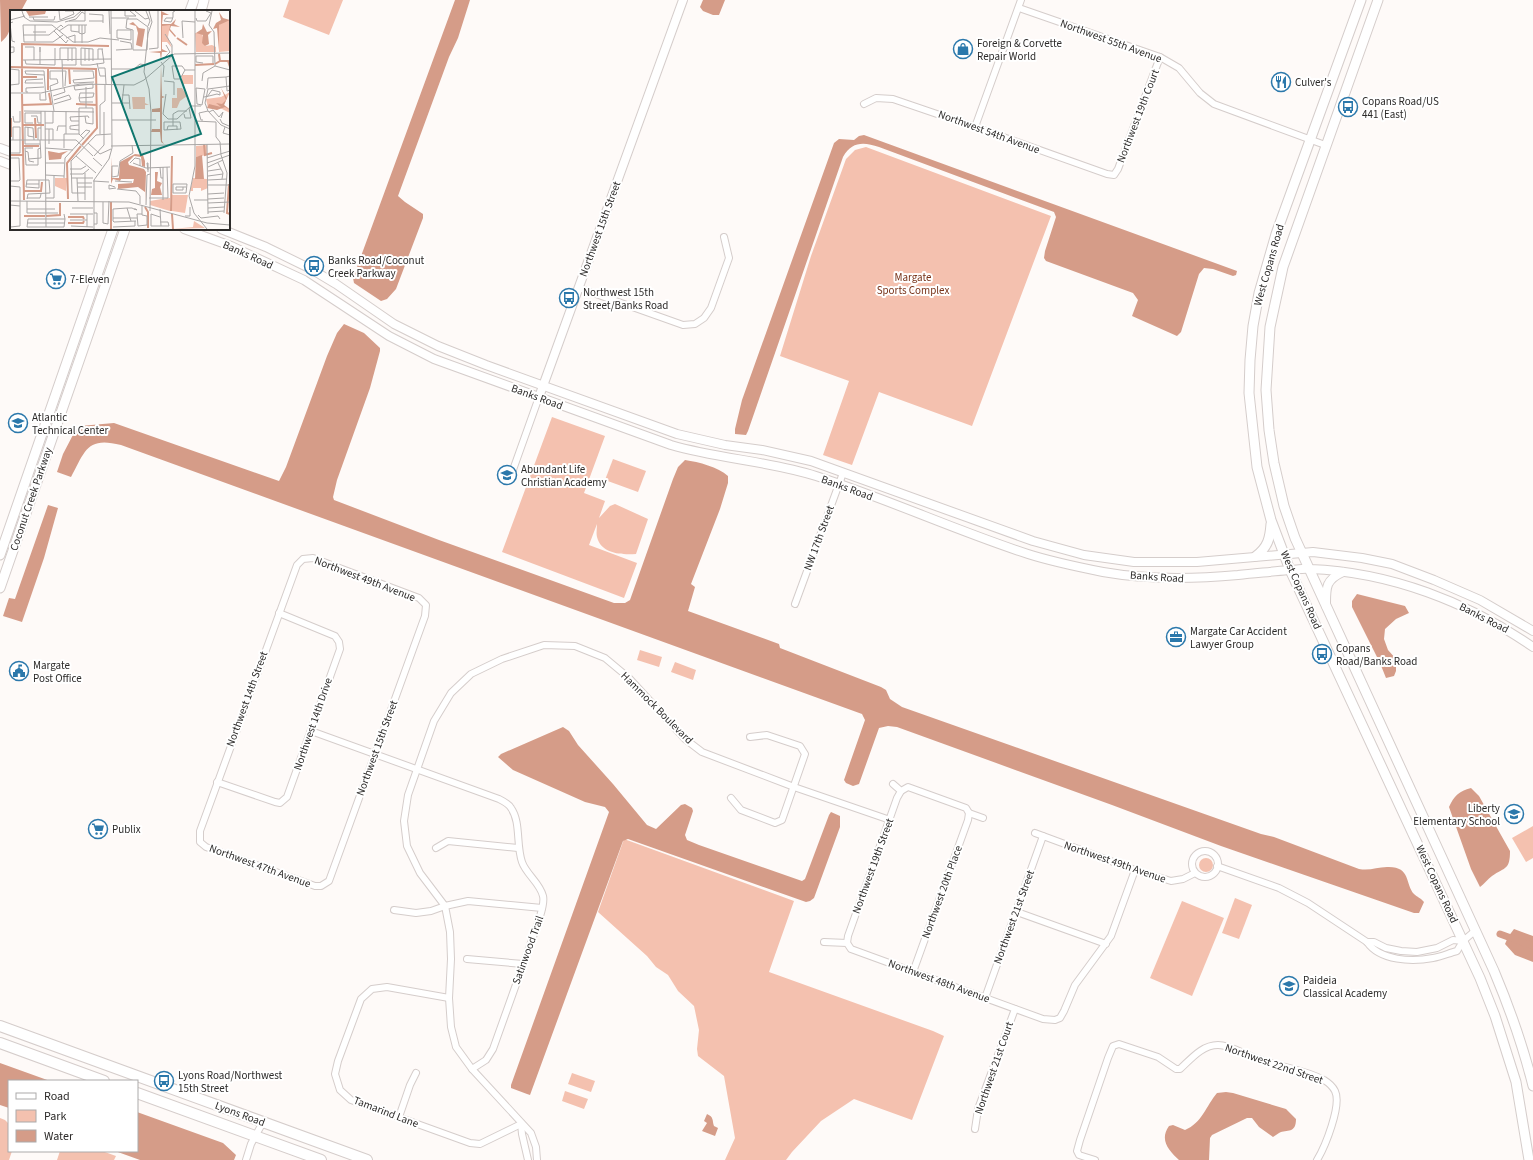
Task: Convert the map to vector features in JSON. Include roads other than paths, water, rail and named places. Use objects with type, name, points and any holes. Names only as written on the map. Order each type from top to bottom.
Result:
[{"type":"main road","points":[[190,10],[194,0]]},
{"type":"main road","points":[[200,10],[204,0]]},
{"type":"main road","name":"West Copans Road","points":[[1361,0],[1266,265],[1259,293],[1253,326],[1249,393],[1257,467],[1271,520],[1290,570],[1463,941],[1493,1010],[1516,1082],[1529,1160]]},
{"type":"main road","name":"West Copans Road","points":[[1378,0],[1325,145],[1283,267],[1270,327],[1267,361],[1266,390],[1269,430],[1274,463],[1284,506],[1295,538],[1476,930],[1510,1009],[1524,1050],[1533,1086]]},
{"type":"main road","name":"Coconut Creek Parkway","points":[[0,555],[113,230]]},
{"type":"main road","name":"Coconut Creek Parkway","points":[[0,588],[126,230]]},
{"type":"main road","points":[[1256,556],[1262,552],[1268,544],[1271,520]]},
{"type":"main road","name":"Lyons Road","points":[[0,1026],[367,1160]]},
{"type":"main road","points":[[0,1043],[101,1080]]},
{"type":"main road","name":"Lyons Road","points":[[138,1093],[321,1160]]},
{"type":"street","name":"Northwest 15th Street","points":[[509,481],[683,0]]},
{"type":"street","points":[[975,127],[1021,0]]},
{"type":"street","name":"Northwest 55th Avenue","points":[[1019,8],[1160,57],[1179,68],[1200,93],[1214,104],[1325,145]]},
{"type":"street","name":"Northwest 19th Court","points":[[1114,175],[1118,169],[1160,57]]},
{"type":"street","name":"Northwest 54th Avenue","points":[[864,104],[876,98],[893,99],[1107,174],[1114,175]]},
{"type":"street","points":[[0,148],[10,152]]},
{"type":"street","points":[[0,161],[10,165]]},
{"type":"street","name":"Banks Road","points":[[187,230],[231,246],[304,280],[389,336],[428,356],[683,449],[785,468],[817,477],[1029,554],[1106,572],[1146,578],[1191,579],[1308,568],[1343,572],[1388,581],[1441,597],[1480,614],[1533,646]]},
{"type":"street","name":"Banks Road","points":[[224,230],[266,246],[311,269],[336,284],[373,311],[416,336],[462,356],[677,434],[725,445],[786,455],[811,462],[1033,541],[1084,555],[1147,562],[1197,562],[1313,552],[1344,555],[1398,566],[1440,582],[1480,600],[1533,631]]},
{"type":"street","points":[[579,288],[683,325],[695,324],[704,318],[711,308],[729,258],[724,236]]},
{"type":"street","name":"NW 17th Street","points":[[795,604],[843,473]]},
{"type":"street","name":"Northwest 49th Avenue","points":[[303,559],[313,558],[418,598],[426,605]]},
{"type":"street","name":"Northwest 14th Street","points":[[200,842],[200,831],[278,613],[297,565],[303,559]]},
{"type":"street","points":[[1326,607],[1326,592],[1329,582],[1336,575],[1343,572]]},
{"type":"street","name":"Northwest 15th Street","points":[[321,886],[328,881],[425,616],[426,605]]},
{"type":"street","name":"Northwest 14th Drive","points":[[217,782],[275,802],[280,802],[287,797],[311,731],[340,649],[339,642],[335,636],[278,613]]},
{"type":"street","name":"Hammock Boulevard","points":[[537,1160],[536,1147],[530,1133],[472,1069],[456,1047],[451,1027],[449,998],[451,959],[450,932],[445,906],[420,873],[407,846],[404,821],[408,795],[434,721],[451,693],[471,674],[502,658],[544,646],[575,646],[605,658],[629,678],[685,739],[702,752],[794,787],[890,820]]},
{"type":"street","points":[[311,731],[417,769]]},
{"type":"street","points":[[731,798],[741,810],[775,823],[782,820],[805,754],[800,746],[767,735],[750,737]]},
{"type":"street","name":"Satinwood Trail","points":[[417,769],[499,799],[511,807],[516,819],[518,848],[525,869],[538,886],[543,896],[542,908],[538,923],[493,1049],[486,1060],[472,1069]]},
{"type":"street","points":[[893,784],[901,791],[908,787],[966,808],[969,812],[983,818]]},
{"type":"street","name":"Northwest 19th Street","points":[[847,943],[848,936],[897,798],[901,791]]},
{"type":"street","name":"Northwest 20th Place","points":[[913,972],[968,820],[969,812]]},
{"type":"street","name":"Northwest 49th Avenue","points":[[1035,833],[1135,870],[1171,881],[1183,879],[1196,872]]},
{"type":"street","name":"Northwest 21st Street","points":[[985,998],[1043,836]]},
{"type":"street","points":[[436,848],[448,841],[518,848]]},
{"type":"street","name":"Northwest 47th Avenue","points":[[200,842],[206,847],[315,886],[321,886]]},
{"type":"street","points":[[1204,851],[1213,854],[1218,861],[1214,873],[1208,877],[1200,876],[1196,872],[1192,867],[1192,862],[1196,855],[1204,851]]},
{"type":"street","points":[[1217,866],[1279,888],[1308,903],[1367,942],[1372,949],[1380,953],[1404,959],[1417,960],[1433,958],[1457,951],[1463,941],[1476,930]]},
{"type":"street","points":[[1017,912],[1106,944],[1111,936],[1135,870]]},
{"type":"street","points":[[394,910],[416,913],[431,911],[468,901],[542,908]]},
{"type":"street","points":[[1367,942],[1374,942],[1386,948],[1401,951],[1417,952],[1437,948],[1453,940],[1463,941]]},
{"type":"street","points":[[824,942],[847,943]]},
{"type":"street","name":"Northwest 48th Avenue","points":[[847,943],[851,949],[913,972],[1043,1019],[1055,1020],[1060,1018],[1074,985],[1084,970],[1106,944]]},
{"type":"street","points":[[467,959],[523,964]]},
{"type":"street","name":"Tamarind Lane","points":[[449,998],[387,987],[372,989],[361,999],[338,1061],[335,1074],[340,1090],[351,1100],[470,1143],[480,1144],[521,1124]]},
{"type":"street","name":"Northwest 21st Court","points":[[975,1129],[978,1109],[1015,1009]]},
{"type":"street","name":"Northwest 22nd Street","points":[[1095,1160],[1079,1155],[1077,1151],[1108,1058],[1114,1046],[1118,1044],[1158,1057],[1176,1069],[1180,1069],[1201,1049],[1208,1046],[1218,1045],[1228,1047],[1257,1059],[1325,1080],[1335,1091],[1337,1108],[1317,1160]]},
{"type":"street","points":[[399,1117],[410,1085],[416,1073]]},
{"type":"street","points":[[246,1160],[262,1122]]},
{"type":"street","name":"Hammock Boulevard","points":[[521,1124],[528,1160]]},
{"type":"water","points":[[0,0],[27,0],[22,10],[10,10],[9,32],[5,39],[1,42]]},
{"type":"water","points":[[455,0],[470,0],[458,38],[449,57],[398,196],[423,214],[423,218],[396,289],[387,299],[381,301],[354,283],[353,278]]},
{"type":"water","points":[[703,0],[725,0],[719,15],[713,15],[703,11],[700,7]]},
{"type":"water","points":[[864,135],[1237,271],[1236,275],[1233,276],[1213,269],[1204,268],[1199,274],[1181,332],[1177,336],[1132,316],[1138,300],[1133,293],[1046,261],[1044,258],[1045,251],[1056,217],[1054,212],[879,147],[868,144],[854,145],[843,157],[748,431],[746,435],[735,434],[742,400],[834,143],[839,139],[854,140],[859,136]]},
{"type":"water","points":[[344,324],[364,333],[380,348],[380,351],[370,388],[337,480],[333,497],[334,500],[439,540],[614,603],[625,603],[630,600],[678,467],[685,460],[714,468],[728,476],[728,483],[720,509],[691,584],[695,587],[688,611],[779,644],[780,648],[881,687],[886,690],[890,699],[902,707],[1261,834],[1274,837],[1359,869],[1367,870],[1395,867],[1400,869],[1404,872],[1411,890],[1424,902],[1419,913],[1414,913],[1221,846],[897,727],[888,726],[879,728],[859,784],[853,786],[846,783],[844,780],[865,720],[862,714],[121,445],[110,443],[94,444],[84,453],[71,477],[57,472],[63,454],[75,431],[80,426],[114,423],[279,481],[286,467],[327,356],[337,333]]},
{"type":"water","points":[[48,505],[58,508],[44,558],[22,622],[3,616],[9,598],[15,599]]},
{"type":"water","points":[[1357,594],[1405,606],[1409,613],[1396,619],[1385,629],[1384,639],[1388,650],[1396,659],[1396,671],[1394,676],[1386,678],[1352,607],[1352,601]]},
{"type":"water","points":[[563,727],[569,731],[578,745],[647,825],[656,829],[681,805],[685,804],[692,808],[693,811],[685,835],[687,840],[699,845],[802,881],[805,879],[831,812],[840,816],[840,827],[814,898],[806,902],[628,839],[623,841],[530,1095],[511,1088],[511,1085],[609,812],[605,807],[585,802],[513,770],[498,757],[501,754]]},
{"type":"water","points":[[1471,788],[1479,796],[1510,851],[1508,865],[1492,876],[1480,887],[1471,869],[1449,807],[1457,794]]},
{"type":"water","points":[[1514,929],[1533,936],[1533,962],[1515,955],[1505,944]]},
{"type":"water","points":[[0,1063],[47,1080],[8,1080],[8,1108],[0,1105]]},
{"type":"water","points":[[1226,1092],[1286,1109],[1296,1119],[1296,1124],[1293,1129],[1279,1133],[1273,1137],[1259,1127],[1252,1118],[1247,1118],[1212,1135],[1210,1138],[1209,1160],[1179,1160],[1166,1145],[1165,1136],[1169,1126],[1173,1125],[1185,1130],[1191,1127],[1200,1119],[1217,1093]]},
{"type":"water","points":[[138,1112],[223,1143],[236,1155],[234,1160],[140,1160],[118,1152],[138,1152]]},
{"type":"water","points":[[707,1114],[712,1118],[714,1126],[718,1128],[715,1136],[702,1131],[707,1123],[704,1121]]},
{"type":"waterway","points":[[1500,934],[1533,946]]},
{"type":"place","name":"Foreign & Corvette Repair World","points":[[963,49]]},
{"type":"place","name":"Culver's","points":[[1281,82]]},
{"type":"place","name":"Copans Road/US 441 (East)","points":[[1348,107]]},
{"type":"place","name":"Banks Road/Coconut Creek Parkway","points":[[314,266]]},
{"type":"place","name":"7-Eleven","points":[[56,279]]},
{"type":"place","name":"Northwest 15th Street/Banks Road","points":[[569,298]]},
{"type":"place","name":"Atlantic Technical Center","points":[[18,423]]},
{"type":"place","name":"Abundant Life Christian Academy","points":[[507,475]]},
{"type":"place","name":"Margate Car Accident Lawyer Group","points":[[1176,637]]},
{"type":"place","name":"Copans Road/Banks Road","points":[[1322,654]]},
{"type":"place","name":"Margate Post Office","points":[[19,671]]},
{"type":"place","name":"Liberty Elementary School","points":[[1514,814]]},
{"type":"place","name":"Publix","points":[[98,829]]},
{"type":"place","name":"Paideia Classical Academy","points":[[1289,986]]},
{"type":"place","name":"Lyons Road/Northwest 15th Street","points":[[164,1081]]},
{"type":"park label","name":"Margate Sports Complex","points":[[913,283]]}]
